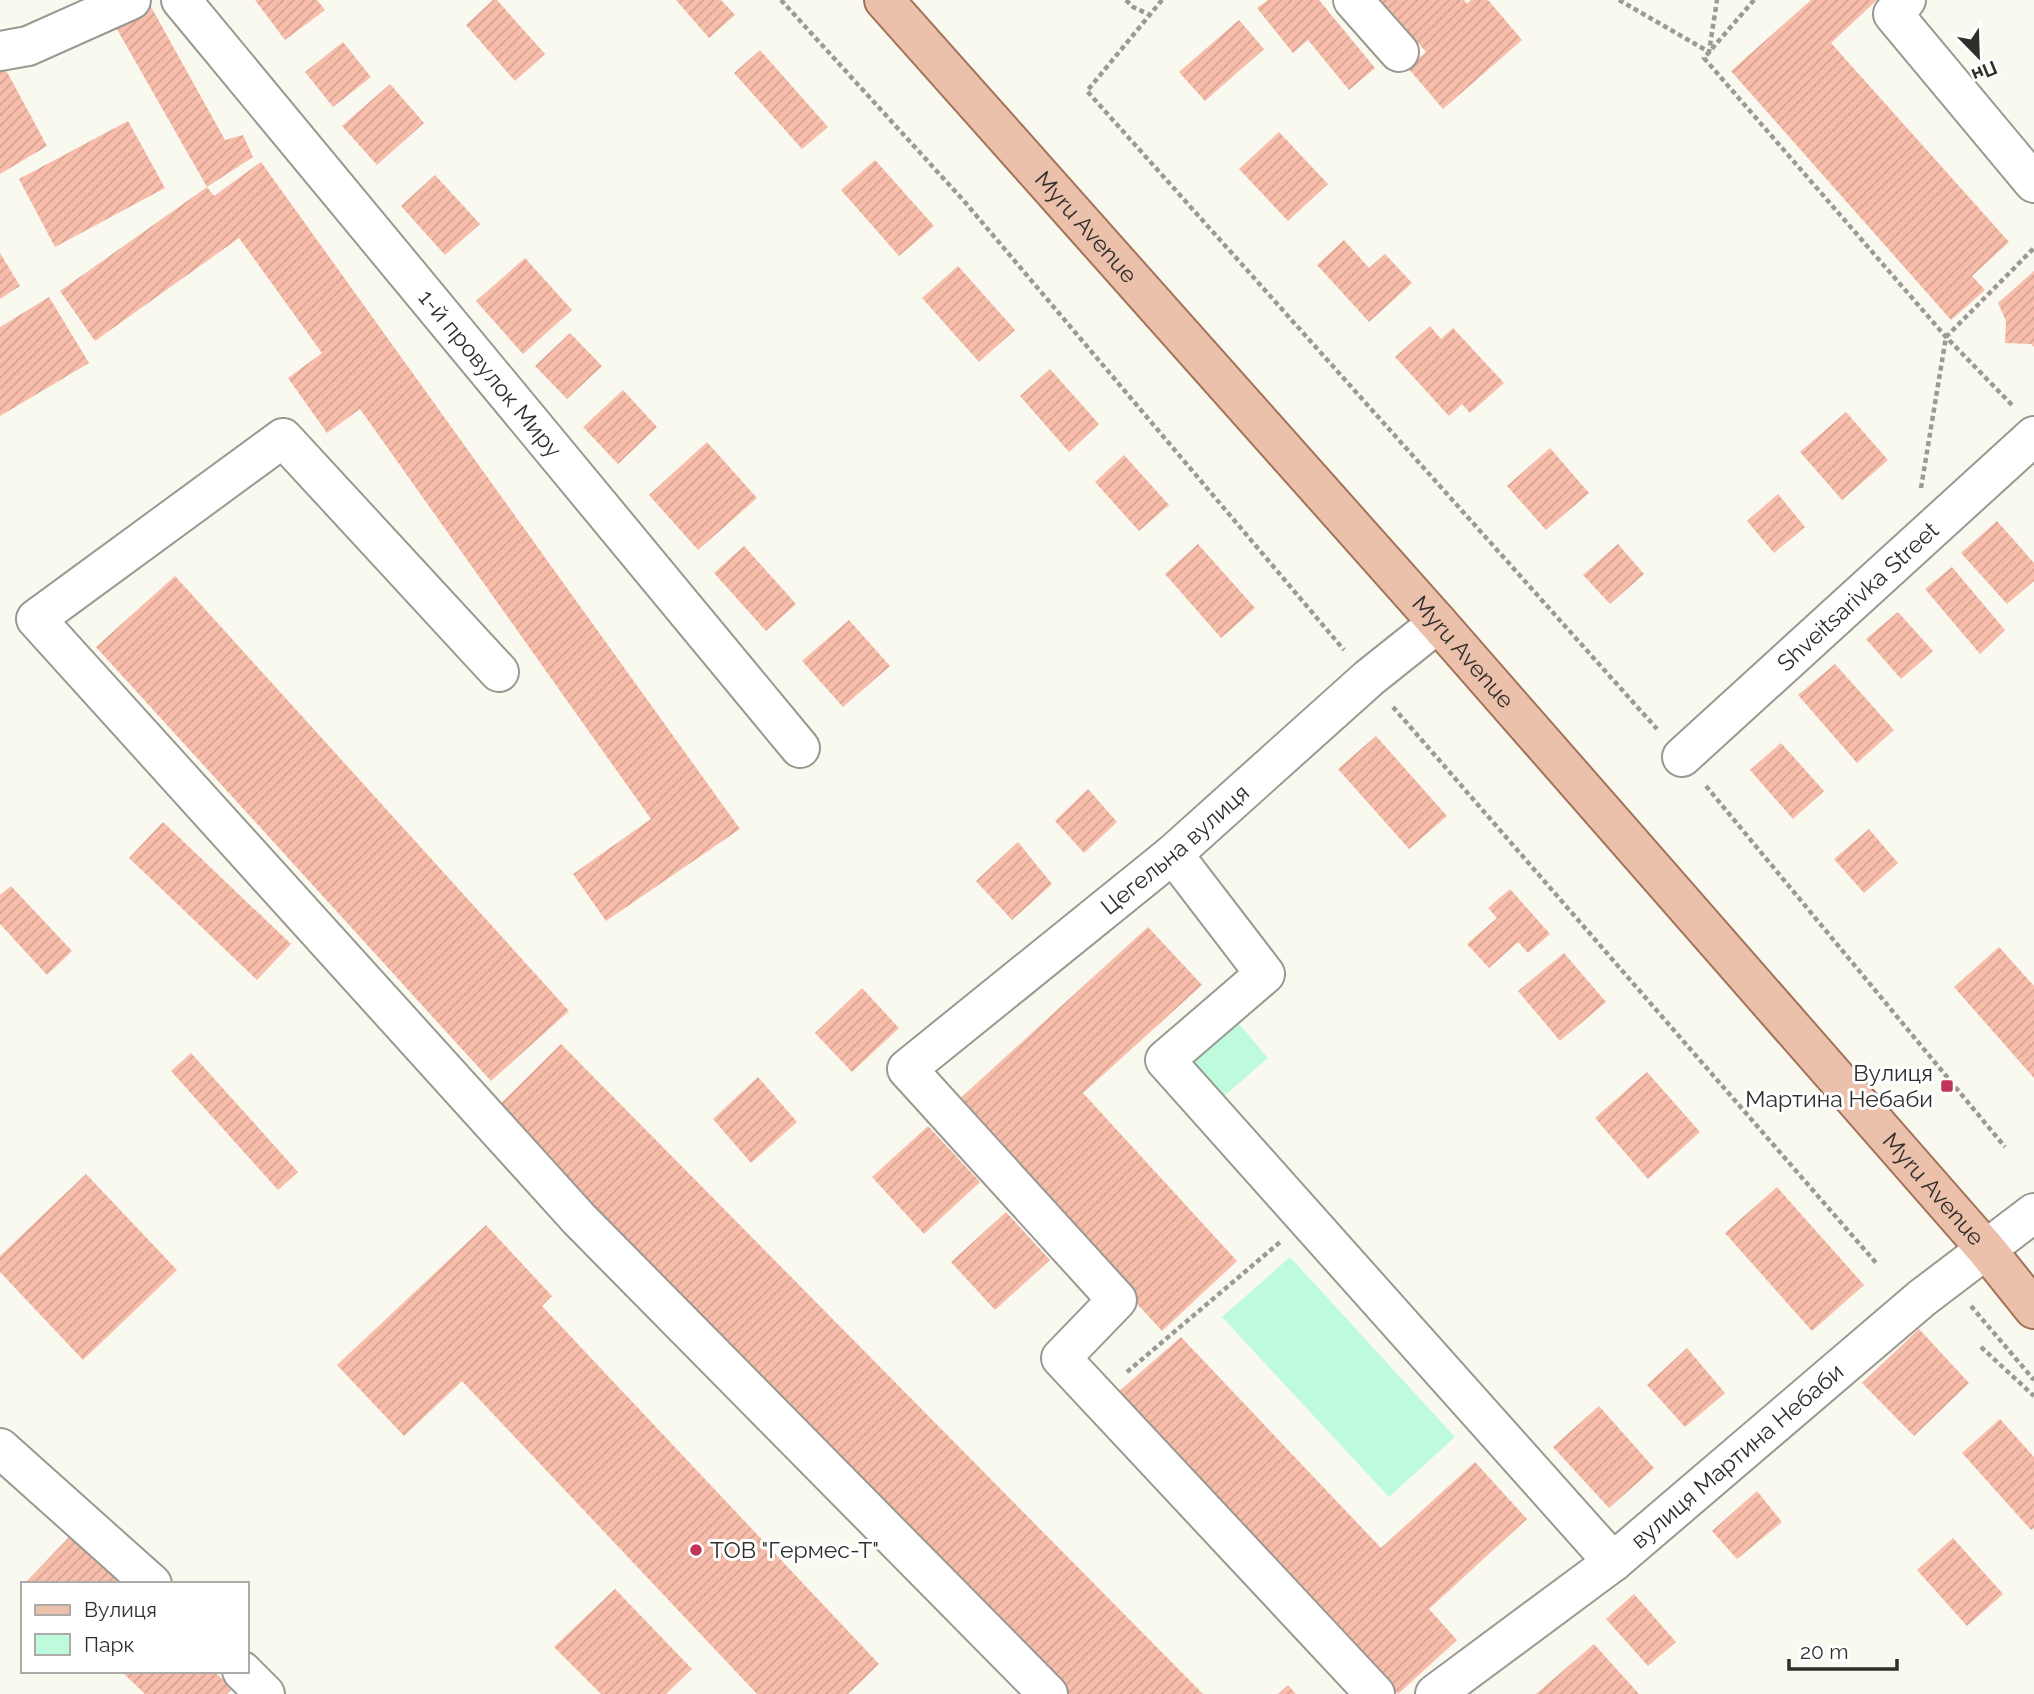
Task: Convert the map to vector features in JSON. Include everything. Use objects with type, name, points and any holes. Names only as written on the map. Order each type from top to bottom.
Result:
[{"type":"main road","name":"Myru Avenue","points":[[884,0],[1438,623],[1985,1248],[2034,1309]]},
{"type":"street","points":[[0,51],[28,46],[131,0]]},
{"type":"street","name":"1-й провулок Миру","points":[[181,0],[800,748]]},
{"type":"street","points":[[1353,0],[1398,52]]},
{"type":"street","points":[[1906,0],[1892,14],[2034,183]]},
{"type":"street","name":"Shveitsarivka Street","points":[[1682,757],[1911,548],[2025,423]]},
{"type":"street","points":[[499,672],[283,438],[36,619],[579,1219],[1048,1694]]},
{"type":"street","name":"Цегельна вулиця","points":[[1098,1397],[1061,1358],[1117,1300],[907,1069],[1173,854],[1369,678],[1438,623]]},
{"type":"street","points":[[1173,854],[1265,974],[1165,1060],[1613,1562]]},
{"type":"street","name":"вулиця Мартина Небаби","points":[[1435,1694],[1613,1562],[1949,1277],[2034,1213]]},
{"type":"street","points":[[1098,1397],[1375,1694]]},
{"type":"street","points":[[0,1448],[150,1582]]},
{"type":"street","points":[[244,1673],[265,1694]]},
{"type":"path","points":[[781,0],[964,201],[1369,678],[1877,1264]]},
{"type":"path","points":[[1126,0],[1133,7],[1148,14]]},
{"type":"path","points":[[1162,0],[1087,91],[1682,757],[2005,1147]]},
{"type":"path","points":[[1619,0],[1709,52]]},
{"type":"path","points":[[1709,52],[1717,0]]},
{"type":"path","points":[[1754,0],[1704,58],[1945,337],[2025,423]]},
{"type":"path","points":[[1911,548],[1945,337],[2034,248]]},
{"type":"path","points":[[1098,1397],[1307,1218]]},
{"type":"path","points":[[1949,1277],[2034,1380]]},
{"type":"path","points":[[1981,1348],[2034,1396]]},
{"type":"green space","points":[[1233,1017],[1268,1058],[1215,1104],[1180,1063]]},
{"type":"green space","points":[[1290,1257],[1455,1437],[1389,1497],[1222,1317]]},
{"type":"building","points":[[255,0],[317,0],[325,10],[285,40]]},
{"type":"building","points":[[493,0],[497,0],[545,54],[515,81],[466,25]]},
{"type":"building","points":[[676,0],[721,0],[735,15],[709,38]]},
{"type":"building","points":[[1268,0],[1319,0],[1375,68],[1349,90],[1308,40],[1293,53],[1257,8]]},
{"type":"building","points":[[1358,0],[1464,0],[1467,4],[1471,0],[1488,0],[1522,40],[1443,109],[1408,68],[1426,52],[1388,8],[1374,20]]},
{"type":"building","points":[[1811,0],[1877,0],[1831,43],[2009,242],[1972,276],[1985,290],[1951,320],[1731,71]]},
{"type":"building","points":[[150,5],[225,140],[243,135],[253,157],[207,187],[114,24]]},
{"type":"building","points":[[1239,20],[1264,49],[1205,101],[1179,72]]},
{"type":"building","points":[[343,42],[371,77],[333,107],[305,72]]},
{"type":"building","points":[[760,50],[828,127],[802,149],[734,73]]},
{"type":"building","points":[[0,59],[47,146],[0,174]]},
{"type":"building","points":[[390,84],[424,123],[377,165],[342,126]]},
{"type":"building","points":[[128,121],[165,188],[55,247],[19,179]]},
{"type":"building","points":[[1279,132],[1328,184],[1288,221],[1239,169]]},
{"type":"building","points":[[875,160],[934,226],[899,256],[841,190]]},
{"type":"building","points":[[261,162],[740,829],[606,921],[573,874],[651,819],[360,409],[327,433],[288,378],[322,353],[239,238],[95,341],[60,291],[207,187],[214,196]]},
{"type":"building","points":[[435,175],[480,224],[445,255],[401,206]]},
{"type":"building","points":[[1344,240],[1369,268],[1385,254],[1412,283],[1369,322],[1317,265]]},
{"type":"building","points":[[0,253],[20,286],[0,299]]},
{"type":"building","points":[[525,258],[572,310],[523,354],[476,301]]},
{"type":"building","points":[[958,266],[1015,330],[979,362],[922,298]]},
{"type":"building","points":[[2034,271],[2034,347],[2031,344],[2005,343],[2006,321],[1998,303]]},
{"type":"building","points":[[49,297],[89,363],[0,416],[0,327]]},
{"type":"building","points":[[1430,326],[1441,339],[1453,328],[1504,383],[1470,413],[1462,404],[1449,416],[1395,357]]},
{"type":"building","points":[[570,333],[602,366],[567,399],[535,366]]},
{"type":"building","points":[[1050,369],[1099,424],[1069,452],[1020,396]]},
{"type":"building","points":[[623,390],[657,427],[618,464],[583,427]]},
{"type":"building","points":[[1846,412],[1888,460],[1842,500],[1800,452]]},
{"type":"building","points":[[707,442],[757,498],[698,550],[649,495]]},
{"type":"building","points":[[1550,448],[1589,493],[1546,530],[1507,486]]},
{"type":"building","points":[[1124,455],[1169,505],[1139,531],[1095,482]]},
{"type":"building","points":[[1778,494],[1805,527],[1774,553],[1747,521]]},
{"type":"building","points":[[1997,521],[2034,563],[2034,581],[2007,604],[1961,553]]},
{"type":"building","points":[[1198,544],[1255,608],[1221,638],[1165,574]]},
{"type":"building","points":[[1618,544],[1644,574],[1610,604],[1583,575]]},
{"type":"building","points":[[744,546],[796,604],[766,631],[714,573]]},
{"type":"building","points":[[1952,567],[2005,630],[1980,654],[1925,589]]},
{"type":"building","points":[[175,576],[569,1011],[491,1081],[96,647]]},
{"type":"building","points":[[1898,612],[1933,651],[1901,679],[1866,639]]},
{"type":"building","points":[[849,620],[890,666],[843,707],[802,661]]},
{"type":"building","points":[[1835,664],[1894,730],[1857,763],[1798,695]]},
{"type":"building","points":[[1376,736],[1447,816],[1409,849],[1338,769]]},
{"type":"building","points":[[1781,743],[1824,791],[1793,819],[1750,770]]},
{"type":"building","points":[[1088,789],[1117,822],[1084,853],[1055,821]]},
{"type":"building","points":[[163,822],[291,944],[257,980],[129,858]]},
{"type":"building","points":[[1869,829],[1898,863],[1864,893],[1834,859]]},
{"type":"building","points":[[1018,842],[1052,884],[1012,920],[976,881]]},
{"type":"building","points":[[11,886],[72,951],[47,975],[0,924],[0,895]]},
{"type":"building","points":[[1510,889],[1550,934],[1528,953],[1518,942],[1489,968],[1467,944],[1497,918],[1488,908]]},
{"type":"building","points":[[1148,927],[1202,985],[1083,1093],[1237,1261],[1162,1331],[954,1104]]},
{"type":"building","points":[[1999,947],[2034,986],[2034,1078],[1954,987]]},
{"type":"building","points":[[1564,953],[1606,1002],[1560,1041],[1518,991]]},
{"type":"building","points":[[862,988],[899,1028],[852,1072],[815,1033]]},
{"type":"building","points":[[561,1044],[1203,1694],[1069,1694],[493,1111]]},
{"type":"building","points":[[191,1053],[298,1172],[278,1190],[171,1071]]},
{"type":"building","points":[[1647,1072],[1700,1132],[1648,1179],[1595,1118]]},
{"type":"building","points":[[758,1077],[797,1122],[751,1163],[713,1119]]},
{"type":"building","points":[[928,1126],[980,1182],[924,1234],[872,1177]]},
{"type":"building","points":[[86,1174],[177,1270],[83,1360],[0,1272],[0,1256]]},
{"type":"building","points":[[1777,1187],[1864,1285],[1812,1331],[1725,1233]]},
{"type":"building","points":[[1006,1212],[1050,1260],[995,1310],[951,1262]]},
{"type":"building","name":"ТОВ \"Гермес-Т\"","points":[[486,1225],[552,1296],[542,1306],[879,1664],[848,1694],[757,1694],[462,1381],[404,1436],[337,1365]]},
{"type":"building","points":[[1919,1329],[1969,1383],[1914,1436],[1862,1383]]},
{"type":"building","points":[[1181,1337],[1381,1548],[1475,1462],[1527,1519],[1429,1609],[1457,1640],[1398,1694],[1117,1393]]},
{"type":"building","points":[[1687,1348],[1725,1393],[1685,1427],[1647,1385]]},
{"type":"building","points":[[1599,1406],[1654,1468],[1609,1508],[1553,1447]]},
{"type":"building","points":[[2000,1419],[2034,1457],[2034,1528],[2031,1530],[1962,1453]]},
{"type":"building","points":[[1757,1491],[1782,1522],[1737,1559],[1712,1531]]},
{"type":"building","points":[[71,1535],[120,1582],[59,1582],[27,1581]]},
{"type":"building","points":[[1953,1538],[2003,1594],[1967,1626],[1917,1570]]},
{"type":"building","points":[[615,1589],[692,1669],[666,1694],[601,1694],[554,1647]]},
{"type":"building","points":[[1634,1594],[1676,1642],[1648,1666],[1606,1619]]},
{"type":"building","points":[[1594,1644],[1639,1694],[1536,1694]]},
{"type":"building","points":[[123,1673],[216,1673],[232,1689],[227,1694],[145,1694]]},
{"type":"building","points":[[1288,1685],[1296,1694],[1278,1694]]},
{"type":"place","name":"Вулиця Мартина Небаби","points":[[1947,1086]]},
{"type":"place","name":"ТОВ \"Гермес-Т\"","points":[[696,1550]]}]
